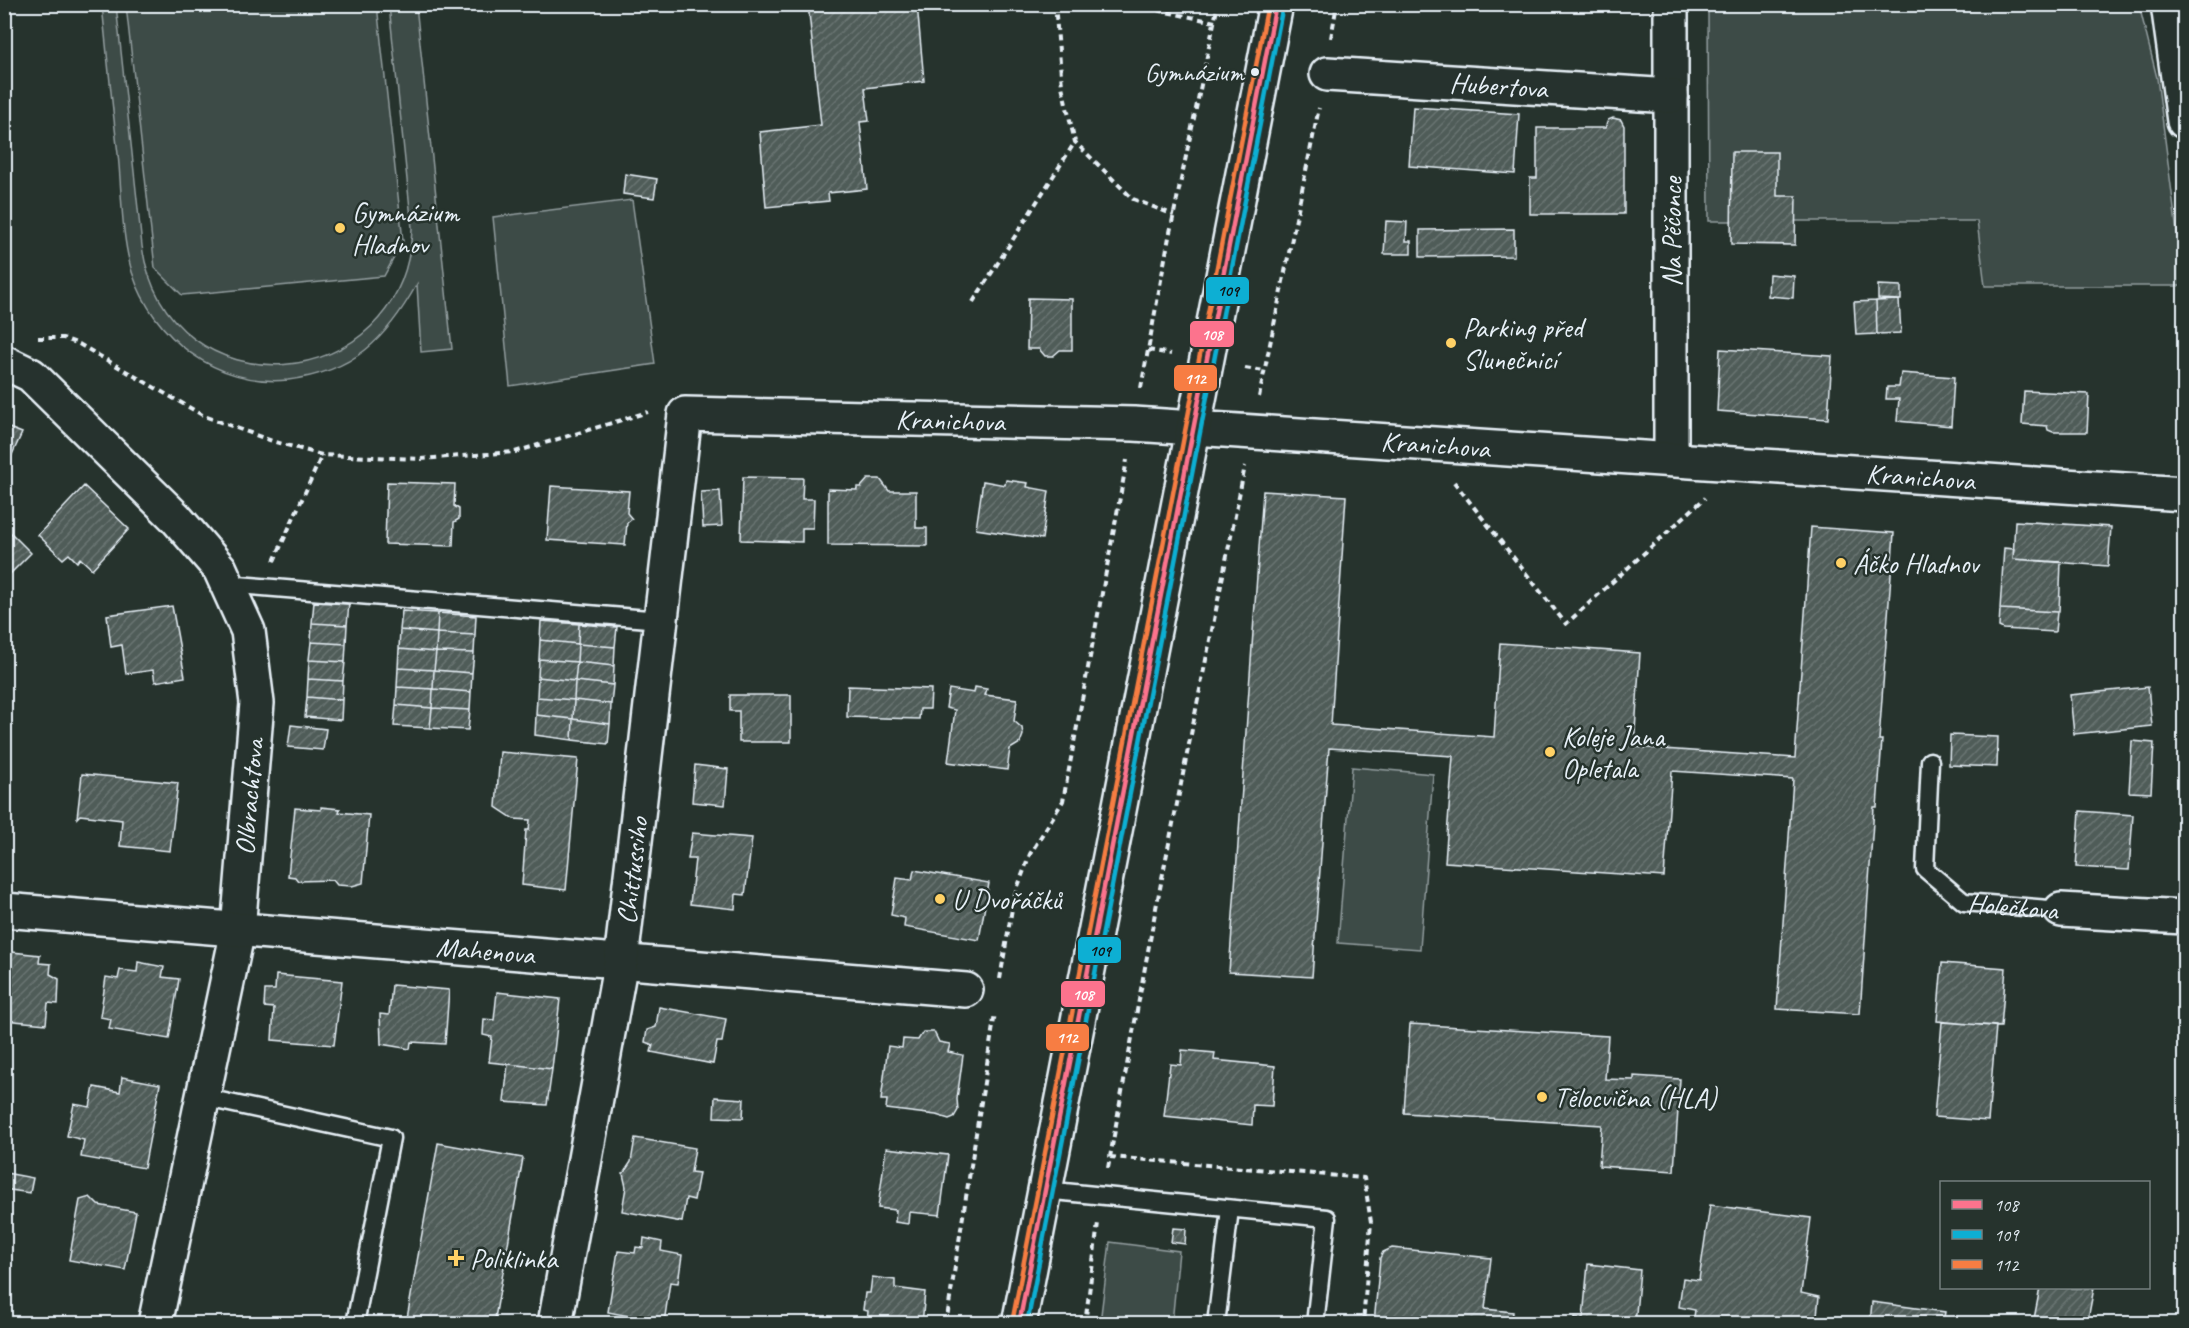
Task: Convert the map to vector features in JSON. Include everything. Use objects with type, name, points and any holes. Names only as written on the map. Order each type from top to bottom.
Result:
[{"type":"street","points":[[1019,1323],[1276,4]]},
{"type":"street","name":"Na Pěčonce","points":[[1671,4],[1671,459]]},
{"type":"street","points":[[2168,4],[2184,122]]},
{"type":"street","name":"Hubertova","points":[[1326,74],[1671,96]]},
{"type":"street","name":"Olbrachtova","points":[[4,362],[31,375],[167,510],[220,569],[248,631],[257,703],[238,930],[155,1323]]},
{"type":"street","name":"Kranichova","points":[[685,414],[1134,424],[2184,494]]},
{"type":"street","name":"Chittussiho","points":[[555,1323],[621,961],[685,414]]},
{"type":"street","name":"Mahenova","points":[[4,910],[966,990]]},
{"type":"street","name":"Holečkova","points":[[2061,910],[2184,917]]},
{"type":"lane","points":[[226,584],[660,620]]},
{"type":"lane","name":"Holečkova","points":[[1930,761],[1925,868],[1964,902],[2061,910]]},
{"type":"lane","points":[[202,1097],[391,1138],[356,1323]]},
{"type":"lane","points":[[1044,1190],[1102,1198],[1326,1218],[1315,1323]]},
{"type":"lane","points":[[1216,1323],[1230,1209]]},
{"type":"path","points":[[1055,4],[1062,86],[1075,142],[1133,199],[1174,215]]},
{"type":"path","points":[[1127,4],[1215,22]]},
{"type":"path","points":[[1000,983],[1014,897],[1030,854],[1064,801],[1174,215],[1218,4]]},
{"type":"path","points":[[1085,1323],[1102,1198],[1155,913],[1326,74],[1337,4]]},
{"type":"path","points":[[973,302],[1075,142]]},
{"type":"path","points":[[27,339],[50,336],[79,344],[204,416],[272,441],[322,455],[421,459],[484,456],[541,445],[639,414],[662,411],[685,414]]},
{"type":"path","points":[[1148,350],[1172,354]]},
{"type":"path","points":[[1245,368],[1264,371]]},
{"type":"path","points":[[1424,444],[1566,624],[1742,464]]},
{"type":"path","points":[[263,587],[322,455]]},
{"type":"path","points":[[946,1323],[996,1006]]},
{"type":"shaded area","points":[[102,5],[116,5],[142,246],[161,301],[194,339],[237,360],[284,364],[331,353],[371,327],[400,285],[412,228],[389,5],[416,5],[452,349],[421,352],[417,284],[393,322],[380,337],[349,361],[311,376],[288,380],[262,380],[237,375],[213,366],[191,353],[172,337],[155,318],[142,296],[128,258]]},
{"type":"shaded area","points":[[126,5],[377,5],[403,241],[384,276],[182,295],[155,268]]},
{"type":"shaded area","points":[[1708,5],[2139,5],[2157,78],[2184,286],[1985,286],[1977,221],[1709,221]]},
{"type":"shaded area","points":[[632,200],[655,364],[510,386],[493,217]]},
{"type":"shaded area","points":[[1352,767],[1433,774],[1420,949],[1338,943]]},
{"type":"shaded area","points":[[1110,1242],[1179,1251],[1172,1323],[1100,1323]]},
{"type":"building","points":[[808,4],[917,4],[924,81],[865,88],[869,121],[860,122],[867,189],[828,193],[829,201],[766,207],[760,132],[821,125]]},
{"type":"building","points":[[1413,107],[1519,114],[1515,174],[1409,166]]},
{"type":"building","points":[[1613,118],[1621,120],[1624,126],[1624,214],[1530,214],[1530,178],[1537,178],[1537,128],[1605,128],[1608,120]]},
{"type":"building","points":[[1732,152],[1777,152],[1777,196],[1796,196],[1795,245],[1731,244]]},
{"type":"building","points":[[625,174],[657,179],[654,198],[623,194]]},
{"type":"building","points":[[1386,221],[1407,222],[1406,241],[1411,241],[1411,254],[1384,254]]},
{"type":"building","points":[[1514,229],[1514,256],[1420,257],[1420,230]]},
{"type":"building","points":[[1769,274],[1794,276],[1793,298],[1768,296]]},
{"type":"building","points":[[1878,285],[1901,286],[1901,300],[1878,299]]},
{"type":"building","points":[[1028,298],[1072,299],[1072,350],[1060,350],[1053,356],[1045,356],[1039,349],[1027,349]]},
{"type":"building","points":[[1899,300],[1901,333],[1877,334],[1876,301]]},
{"type":"building","points":[[1876,301],[1877,334],[1856,335],[1854,302]]},
{"type":"building","points":[[1720,349],[1832,356],[1828,419],[1717,411]]},
{"type":"building","points":[[1901,373],[1954,377],[1951,426],[1897,421],[1899,399],[1886,399],[1887,387],[1899,387]]},
{"type":"building","points":[[2024,391],[2089,394],[2087,432],[2053,432],[2048,430],[2047,426],[2022,424]]},
{"type":"building","points":[[4,426],[22,433],[4,472]]},
{"type":"building","points":[[743,477],[803,478],[802,499],[814,499],[813,528],[802,528],[802,542],[741,540]]},
{"type":"building","points":[[868,479],[880,479],[889,491],[916,491],[916,528],[927,528],[927,546],[828,545],[828,489],[857,490],[857,487],[861,487]]},
{"type":"building","points":[[1006,480],[1028,483],[1027,487],[1049,491],[1042,539],[976,529],[983,481],[1005,485]]},
{"type":"building","points":[[387,482],[455,484],[454,506],[459,509],[459,519],[454,522],[453,546],[385,544]]},
{"type":"building","points":[[84,486],[129,529],[92,569],[80,558],[77,562],[69,554],[63,559],[38,535]]},
{"type":"building","points":[[551,486],[629,491],[627,513],[632,519],[627,523],[625,545],[547,540]]},
{"type":"building","points":[[720,491],[722,526],[703,527],[701,492]]},
{"type":"building","name":"Koleje Jana Opletala","points":[[1263,491],[1346,496],[1331,725],[1494,737],[1500,643],[1640,653],[1634,747],[1795,758],[1811,527],[1894,533],[1879,740],[1882,740],[1877,807],[1874,807],[1860,1014],[1777,1009],[1793,779],[1672,771],[1664,877],[1445,862],[1453,756],[1329,748],[1312,977],[1229,972]]},
{"type":"building","points":[[2015,521],[2111,527],[2108,566],[2013,559]]},
{"type":"building","points":[[4,526],[31,553],[5,579],[4,579]]},
{"type":"building","points":[[2004,548],[2014,549],[2013,559],[2061,562],[2059,612],[2000,609]]},
{"type":"building","points":[[314,602],[349,604],[347,625],[312,623]]},
{"type":"building","points":[[172,606],[185,677],[155,682],[153,670],[126,674],[122,645],[111,647],[107,615]]},
{"type":"building","points":[[2000,609],[2057,612],[2055,632],[2003,629],[1999,627]]},
{"type":"building","points":[[402,611],[438,613],[437,633],[400,630]]},
{"type":"building","points":[[438,613],[476,616],[475,635],[437,633]]},
{"type":"building","points":[[541,621],[579,624],[578,644],[540,640]]},
{"type":"building","points":[[312,623],[347,625],[346,644],[311,642]]},
{"type":"building","points":[[579,624],[617,627],[615,647],[578,644]]},
{"type":"building","points":[[400,630],[437,633],[436,652],[399,649]]},
{"type":"building","points":[[437,633],[475,635],[474,653],[436,652]]},
{"type":"building","points":[[540,640],[578,644],[577,662],[539,659]]},
{"type":"building","points":[[311,642],[346,644],[345,662],[309,660]]},
{"type":"building","points":[[578,644],[615,647],[614,666],[577,662]]},
{"type":"building","points":[[399,649],[436,652],[434,670],[398,668]]},
{"type":"building","points":[[436,652],[474,653],[472,673],[434,670]]},
{"type":"building","points":[[539,659],[577,662],[575,681],[538,677]]},
{"type":"building","points":[[309,660],[345,662],[343,681],[308,679]]},
{"type":"building","points":[[577,662],[614,666],[613,685],[575,681]]},
{"type":"building","points":[[398,668],[434,670],[433,689],[397,687]]},
{"type":"building","points":[[434,670],[472,673],[471,692],[433,689]]},
{"type":"building","points":[[538,677],[575,681],[574,700],[537,697]]},
{"type":"building","points":[[308,679],[343,681],[342,700],[307,697]]},
{"type":"building","points":[[575,681],[613,685],[611,704],[574,700]]},
{"type":"building","points":[[848,686],[931,689],[930,709],[920,709],[919,719],[847,717]]},
{"type":"building","points":[[397,687],[433,689],[432,708],[396,705]]},
{"type":"building","points":[[975,687],[987,689],[985,695],[1017,699],[1014,721],[1022,728],[1023,735],[1020,743],[1010,749],[1007,770],[948,762],[955,710],[946,708],[949,689],[974,693]]},
{"type":"building","points":[[2148,687],[2152,726],[2074,734],[2070,695]]},
{"type":"building","points":[[433,689],[471,692],[470,710],[432,708]]},
{"type":"building","points":[[730,695],[791,695],[791,742],[739,742],[739,711],[730,711]]},
{"type":"building","points":[[307,697],[342,700],[341,720],[305,717]]},
{"type":"building","points":[[537,697],[574,700],[573,719],[536,715]]},
{"type":"building","points":[[574,700],[611,704],[610,724],[573,719]]},
{"type":"building","points":[[396,705],[432,708],[430,728],[394,726]]},
{"type":"building","points":[[432,708],[470,710],[468,730],[430,728]]},
{"type":"building","points":[[536,715],[573,719],[572,740],[535,735]]},
{"type":"building","points":[[573,719],[610,724],[608,744],[572,740]]},
{"type":"building","points":[[291,725],[326,729],[323,750],[288,747]]},
{"type":"building","points":[[1950,735],[1998,737],[1997,767],[1949,765]]},
{"type":"building","points":[[2132,741],[2154,743],[2151,793],[2129,792]]},
{"type":"building","points":[[500,752],[578,759],[566,890],[522,885],[526,830],[529,830],[530,820],[514,819],[496,807]]},
{"type":"building","points":[[695,765],[728,769],[725,805],[692,802]]},
{"type":"building","points":[[82,774],[178,783],[170,851],[120,846],[122,820],[80,815],[77,818]]},
{"type":"building","points":[[321,807],[340,809],[339,812],[369,815],[363,883],[352,886],[337,885],[333,880],[298,881],[295,877],[288,876],[295,808],[321,810]]},
{"type":"building","points":[[2080,811],[2133,815],[2129,870],[2076,867]]},
{"type":"building","points":[[692,833],[752,838],[745,895],[736,894],[735,909],[690,904],[695,859],[688,859]]},
{"type":"building","name":"U Dvořáčků","points":[[914,870],[989,883],[979,940],[904,927],[905,918],[891,915],[897,878],[912,880]]},
{"type":"building","points":[[12,952],[40,955],[39,963],[51,964],[50,974],[59,979],[58,1004],[48,1003],[46,1024],[4,1020],[4,960],[11,960]]},
{"type":"building","points":[[138,962],[164,967],[162,977],[179,979],[169,1039],[109,1029],[111,1019],[100,1017],[106,977],[118,979],[120,970],[137,972]]},
{"type":"building","points":[[1942,963],[2006,968],[2001,1027],[1937,1021]]},
{"type":"building","points":[[276,975],[342,981],[334,1045],[272,1040],[274,1008],[264,1007],[265,990],[275,990]]},
{"type":"building","points":[[392,985],[449,990],[445,1044],[411,1042],[410,1049],[381,1044],[380,1014],[389,1015]]},
{"type":"building","points":[[497,992],[560,999],[552,1069],[489,1062],[492,1037],[483,1035],[484,1019],[494,1020]]},
{"type":"building","points":[[659,1007],[726,1019],[722,1042],[717,1042],[713,1064],[651,1052],[653,1045],[645,1042],[647,1030],[656,1027]]},
{"type":"building","points":[[1942,1022],[1996,1026],[1988,1121],[1934,1117]]},
{"type":"building","name":"Tělocvična (HLA)","points":[[1410,1024],[1608,1036],[1605,1079],[1634,1080],[1634,1076],[1680,1079],[1674,1171],[1599,1166],[1602,1125],[1404,1113]]},
{"type":"building","points":[[923,1032],[934,1032],[939,1042],[950,1044],[948,1052],[963,1055],[957,1099],[958,1110],[954,1117],[949,1119],[936,1115],[886,1109],[887,1100],[881,1100],[888,1046],[902,1048],[903,1039],[918,1040]]},
{"type":"building","points":[[1182,1050],[1215,1053],[1214,1060],[1275,1066],[1272,1106],[1253,1105],[1252,1125],[1164,1116],[1170,1064],[1181,1065]]},
{"type":"building","points":[[508,1064],[552,1069],[547,1105],[504,1102]]},
{"type":"building","points":[[122,1077],[160,1084],[144,1168],[81,1157],[84,1140],[67,1136],[74,1104],[90,1107],[94,1087],[120,1092]]},
{"type":"building","points":[[715,1097],[744,1099],[743,1118],[714,1117]]},
{"type":"building","points":[[635,1138],[695,1148],[691,1172],[699,1173],[694,1200],[686,1198],[682,1222],[622,1211],[626,1187],[623,1174],[631,1162]]},
{"type":"building","points":[[438,1143],[523,1158],[494,1324],[406,1324]]},
{"type":"building","points":[[886,1148],[948,1155],[940,1215],[909,1212],[908,1224],[895,1222],[896,1210],[878,1208]]},
{"type":"building","points":[[6,1173],[33,1178],[30,1193],[4,1189]]},
{"type":"building","points":[[90,1197],[98,1205],[136,1212],[125,1270],[69,1260],[80,1200]]},
{"type":"building","points":[[1710,1205],[1811,1218],[1801,1293],[1819,1297],[1816,1324],[1693,1324],[1695,1310],[1679,1307],[1683,1278],[1699,1280]]},
{"type":"building","points":[[1173,1228],[1186,1229],[1185,1244],[1171,1242]]},
{"type":"building","points":[[644,1238],[662,1242],[661,1251],[682,1255],[678,1283],[670,1282],[664,1323],[608,1312],[618,1251],[635,1253],[636,1247],[643,1248]]},
{"type":"building","points":[[1392,1248],[1491,1258],[1485,1309],[1513,1312],[1512,1324],[1374,1324],[1380,1258],[1383,1252]]},
{"type":"building","points":[[1588,1264],[1640,1270],[1635,1324],[1574,1324],[1575,1317],[1583,1318]]},
{"type":"building","points":[[872,1277],[895,1280],[895,1288],[925,1292],[922,1324],[867,1324],[868,1311],[863,1310],[865,1293],[870,1293]]},
{"type":"building","points":[[2040,1289],[2094,1289],[2087,1324],[2033,1324]]},
{"type":"building","points":[[1872,1302],[1945,1312],[1943,1324],[1870,1324]]},
{"type":"transit line","name":"112","points":[[1012,1323],[1268,4]]},
{"type":"transit line","name":"108","points":[[1019,1324],[1276,4]]},
{"type":"transit line","name":"109","points":[[1027,1324],[1283,5]]},
{"type":"place","name":"Gymnázium","points":[[1255,72]]},
{"type":"place","name":"Gymnázium Hladnov","points":[[340,228]]},
{"type":"place","name":"Parking před Slunečnicí","points":[[1451,343]]},
{"type":"place","name":"Áčko Hladnov","points":[[1841,563]]},
{"type":"place","name":"Koleje Jana Opletala","points":[[1550,752]]},
{"type":"place","name":"U Dvořáčků","points":[[940,899]]},
{"type":"place","name":"Tělocvična (HLA)","points":[[1542,1097]]},
{"type":"place","name":"Poliklinka","points":[[456,1258]]}]
